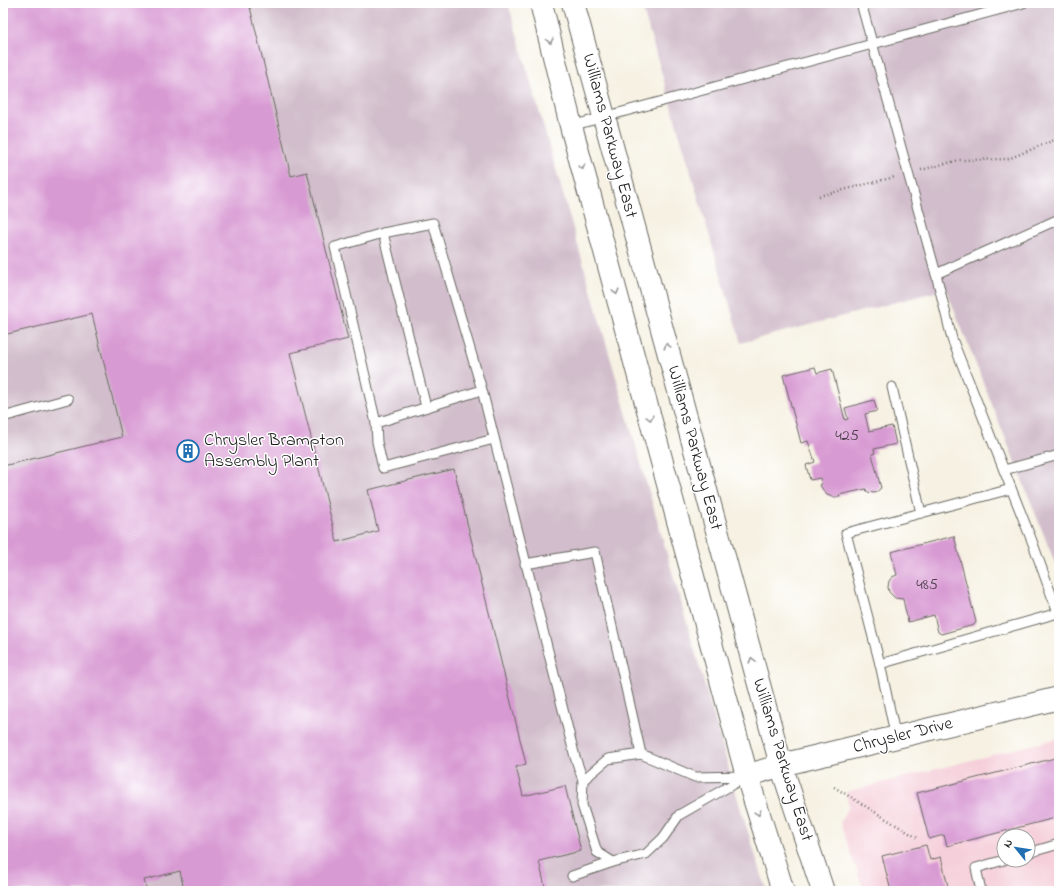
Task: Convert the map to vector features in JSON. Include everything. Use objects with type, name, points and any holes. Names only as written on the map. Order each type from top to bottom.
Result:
[{"type":"main road","name":"Williams Parkway East","points":[[541,3],[571,126],[747,776],[783,891]]},
{"type":"main road","name":"Williams Parkway East","points":[[573,3],[781,765],[823,891]]},
{"type":"main road","name":"Chrysler Drive","points":[[747,776],[781,765],[1059,698]]},
{"type":"lane","points":[[861,3],[936,274],[952,339],[1004,470],[1058,614],[880,664]]},
{"type":"lane","points":[[571,126],[603,116],[1023,3]]},
{"type":"lane","points":[[936,274],[1059,219]]},
{"type":"lane","points":[[494,439],[383,468],[377,442],[376,423],[335,247],[383,233],[433,223],[482,390],[525,564],[575,757],[583,780],[582,805],[597,852],[613,862]]},
{"type":"lane","points":[[383,233],[426,407]]},
{"type":"lane","points":[[892,387],[921,513]]},
{"type":"lane","points":[[376,423],[482,390]]},
{"type":"lane","points":[[3,417],[68,399]]},
{"type":"lane","points":[[1004,470],[1059,455]]},
{"type":"lane","points":[[896,738],[880,664],[846,533],[1011,489]]},
{"type":"lane","points":[[525,564],[595,552],[641,754]]},
{"type":"lane","points":[[583,780],[608,759],[641,754],[695,777],[747,776]]},
{"type":"lane","points":[[572,876],[613,862],[646,854],[663,838],[679,815],[747,776]]},
{"type":"lane","points":[[1036,851],[1059,844]]},
{"type":"lane","points":[[981,891],[976,868],[996,862]]},
{"type":"path","points":[[818,196],[959,160],[1008,159],[1059,138]]},
{"type":"path","points":[[834,787],[919,839]]},
{"type":"shaded area","name":"Chrysler Brampton Assembly Plant","points":[[3,3],[508,3],[740,807],[767,891],[3,891]]},
{"type":"shaded area","points":[[641,3],[1059,3],[1059,573],[946,289],[741,343]]},
{"type":"shaded area","points":[[1059,738],[1059,891],[864,891],[840,822],[849,806],[846,792]]},
{"type":"building","name":"Chrysler Brampton Assembly Plant","points":[[3,3],[249,3],[291,176],[307,172],[348,339],[290,353],[337,542],[378,531],[368,490],[454,469],[526,764],[516,767],[523,796],[565,786],[581,851],[539,861],[546,891],[184,891],[180,871],[144,880],[147,891],[3,891],[3,466],[122,437],[92,314],[3,335]]},
{"type":"building","points":[[815,367],[817,373],[832,369],[845,420],[848,419],[845,408],[874,400],[877,411],[865,414],[869,431],[892,426],[896,444],[874,449],[875,453],[872,454],[881,488],[875,493],[867,492],[866,489],[839,495],[840,497],[833,497],[827,495],[823,490],[820,485],[822,484],[820,478],[810,480],[806,465],[815,462],[808,441],[801,443],[783,375]]},
{"type":"building","points":[[954,536],[976,622],[974,625],[941,634],[938,632],[934,615],[908,622],[903,599],[895,598],[889,592],[889,581],[892,577],[897,575],[891,552]]},
{"type":"building","points":[[1059,757],[1059,817],[1017,828],[996,828],[996,833],[947,846],[944,835],[929,839],[917,793]]},
{"type":"building","points":[[926,845],[930,860],[941,857],[949,891],[891,891],[882,856]]},
{"type":"place","name":"Chrysler Brampton Assembly Plant","points":[[188,451]]}]
